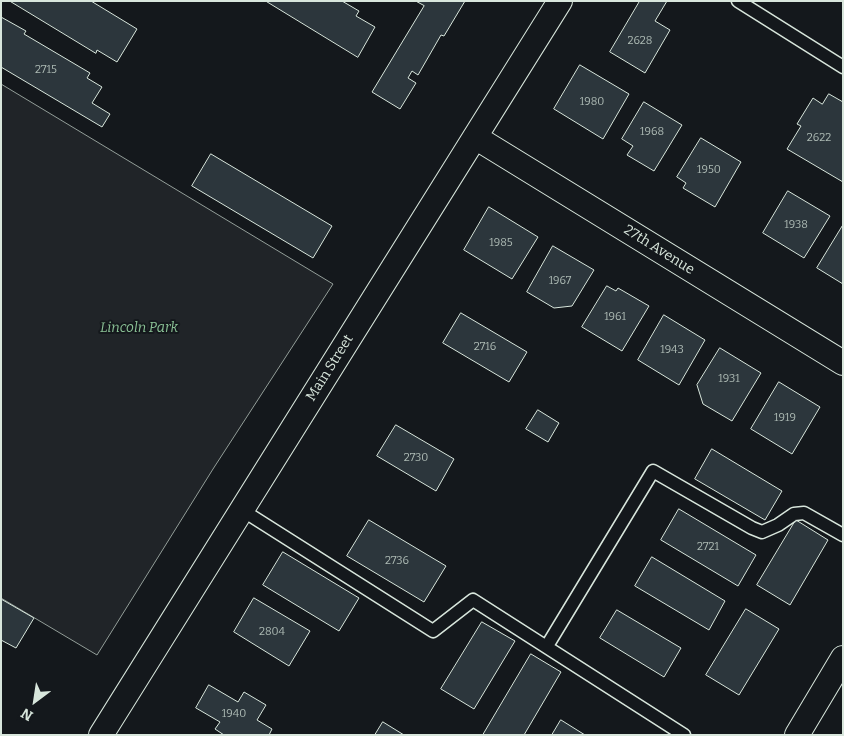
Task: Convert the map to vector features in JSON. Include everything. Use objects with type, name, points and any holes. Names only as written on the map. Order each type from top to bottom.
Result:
[{"type":"street","name":"Main Street","points":[[101,735],[560,1]]},
{"type":"street","name":"27th Avenue","points":[[475,137],[843,363]]},
{"type":"street","points":[[796,735],[843,658]]},
{"type":"lane","points":[[738,1],[843,67]]},
{"type":"lane","points":[[547,646],[653,471],[762,532],[778,525],[794,514],[804,513],[843,535]]},
{"type":"lane","points":[[242,510],[433,631],[473,600],[684,735]]},
{"type":"green space","name":"Lincoln Park","points":[[1,84],[333,284],[213,469],[97,655],[1,598]]},
{"type":"building","points":[[10,1],[91,1],[137,29],[117,62],[97,50],[96,53]]},
{"type":"building","points":[[266,1],[342,1],[359,11],[356,16],[375,27],[358,57]]},
{"type":"building","points":[[416,1],[465,1],[444,36],[441,35],[418,75],[412,71],[408,78],[416,83],[400,109],[372,92],[424,6]]},
{"type":"building","points":[[640,1],[667,1],[655,21],[670,30],[645,73],[610,52]]},
{"type":"building","points":[[1,17],[26,31],[24,34],[90,73],[87,78],[102,87],[92,103],[110,114],[102,127],[1,67]]},
{"type":"building","points":[[580,65],[629,94],[603,139],[554,109]]},
{"type":"building","points":[[829,94],[843,102],[843,182],[787,149],[801,126],[797,124],[813,98],[822,104]]},
{"type":"building","points":[[644,102],[682,125],[654,171],[627,155],[633,146],[622,139]]},
{"type":"building","points":[[701,138],[741,162],[715,207],[683,188],[686,183],[677,177]]},
{"type":"building","points":[[211,154],[332,226],[313,258],[192,186]]},
{"type":"building","points":[[788,191],[830,216],[804,258],[763,233]]},
{"type":"building","points":[[489,207],[538,237],[512,279],[464,250]]},
{"type":"building","points":[[843,225],[843,284],[817,268]]},
{"type":"building","points":[[553,246],[594,270],[572,306],[554,308],[527,292]]},
{"type":"building","points":[[607,286],[616,291],[618,288],[649,306],[622,351],[582,327]]},
{"type":"building","points":[[461,313],[527,352],[509,382],[443,343]]},
{"type":"building","points":[[664,315],[705,340],[679,385],[638,360]]},
{"type":"building","points":[[720,348],[761,373],[732,421],[703,404],[697,385]]},
{"type":"building","points":[[779,382],[820,407],[792,454],[751,429]]},
{"type":"building","points":[[538,410],[559,423],[548,442],[526,429]]},
{"type":"building","points":[[396,425],[454,459],[436,491],[377,456]]},
{"type":"building","points":[[712,449],[782,491],[765,520],[695,479]]},
{"type":"building","points":[[679,509],[756,555],[738,586],[661,540]]},
{"type":"building","points":[[369,520],[446,566],[424,602],[347,556]]},
{"type":"building","points":[[796,520],[828,540],[790,605],[757,585]]},
{"type":"building","points":[[283,552],[359,598],[339,631],[263,585]]},
{"type":"building","points":[[652,557],[725,601],[709,630],[635,586]]},
{"type":"building","points":[[254,598],[310,631],[289,666],[234,632]]},
{"type":"building","points":[[1,599],[34,618],[16,648],[1,640]]},
{"type":"building","points":[[746,609],[779,629],[739,695],[706,675]]},
{"type":"building","points":[[617,610],[681,648],[664,677],[600,638]]},
{"type":"building","points":[[482,622],[515,641],[474,709],[441,689]]},
{"type":"building","points":[[531,654],[561,672],[524,735],[483,735]]},
{"type":"building","points":[[209,685],[238,702],[244,692],[266,705],[257,720],[272,729],[269,735],[224,735],[215,729],[220,722],[196,708]]},
{"type":"building","points":[[561,720],[585,735],[552,735]]},
{"type":"building","points":[[383,722],[404,735],[375,735]]}]
